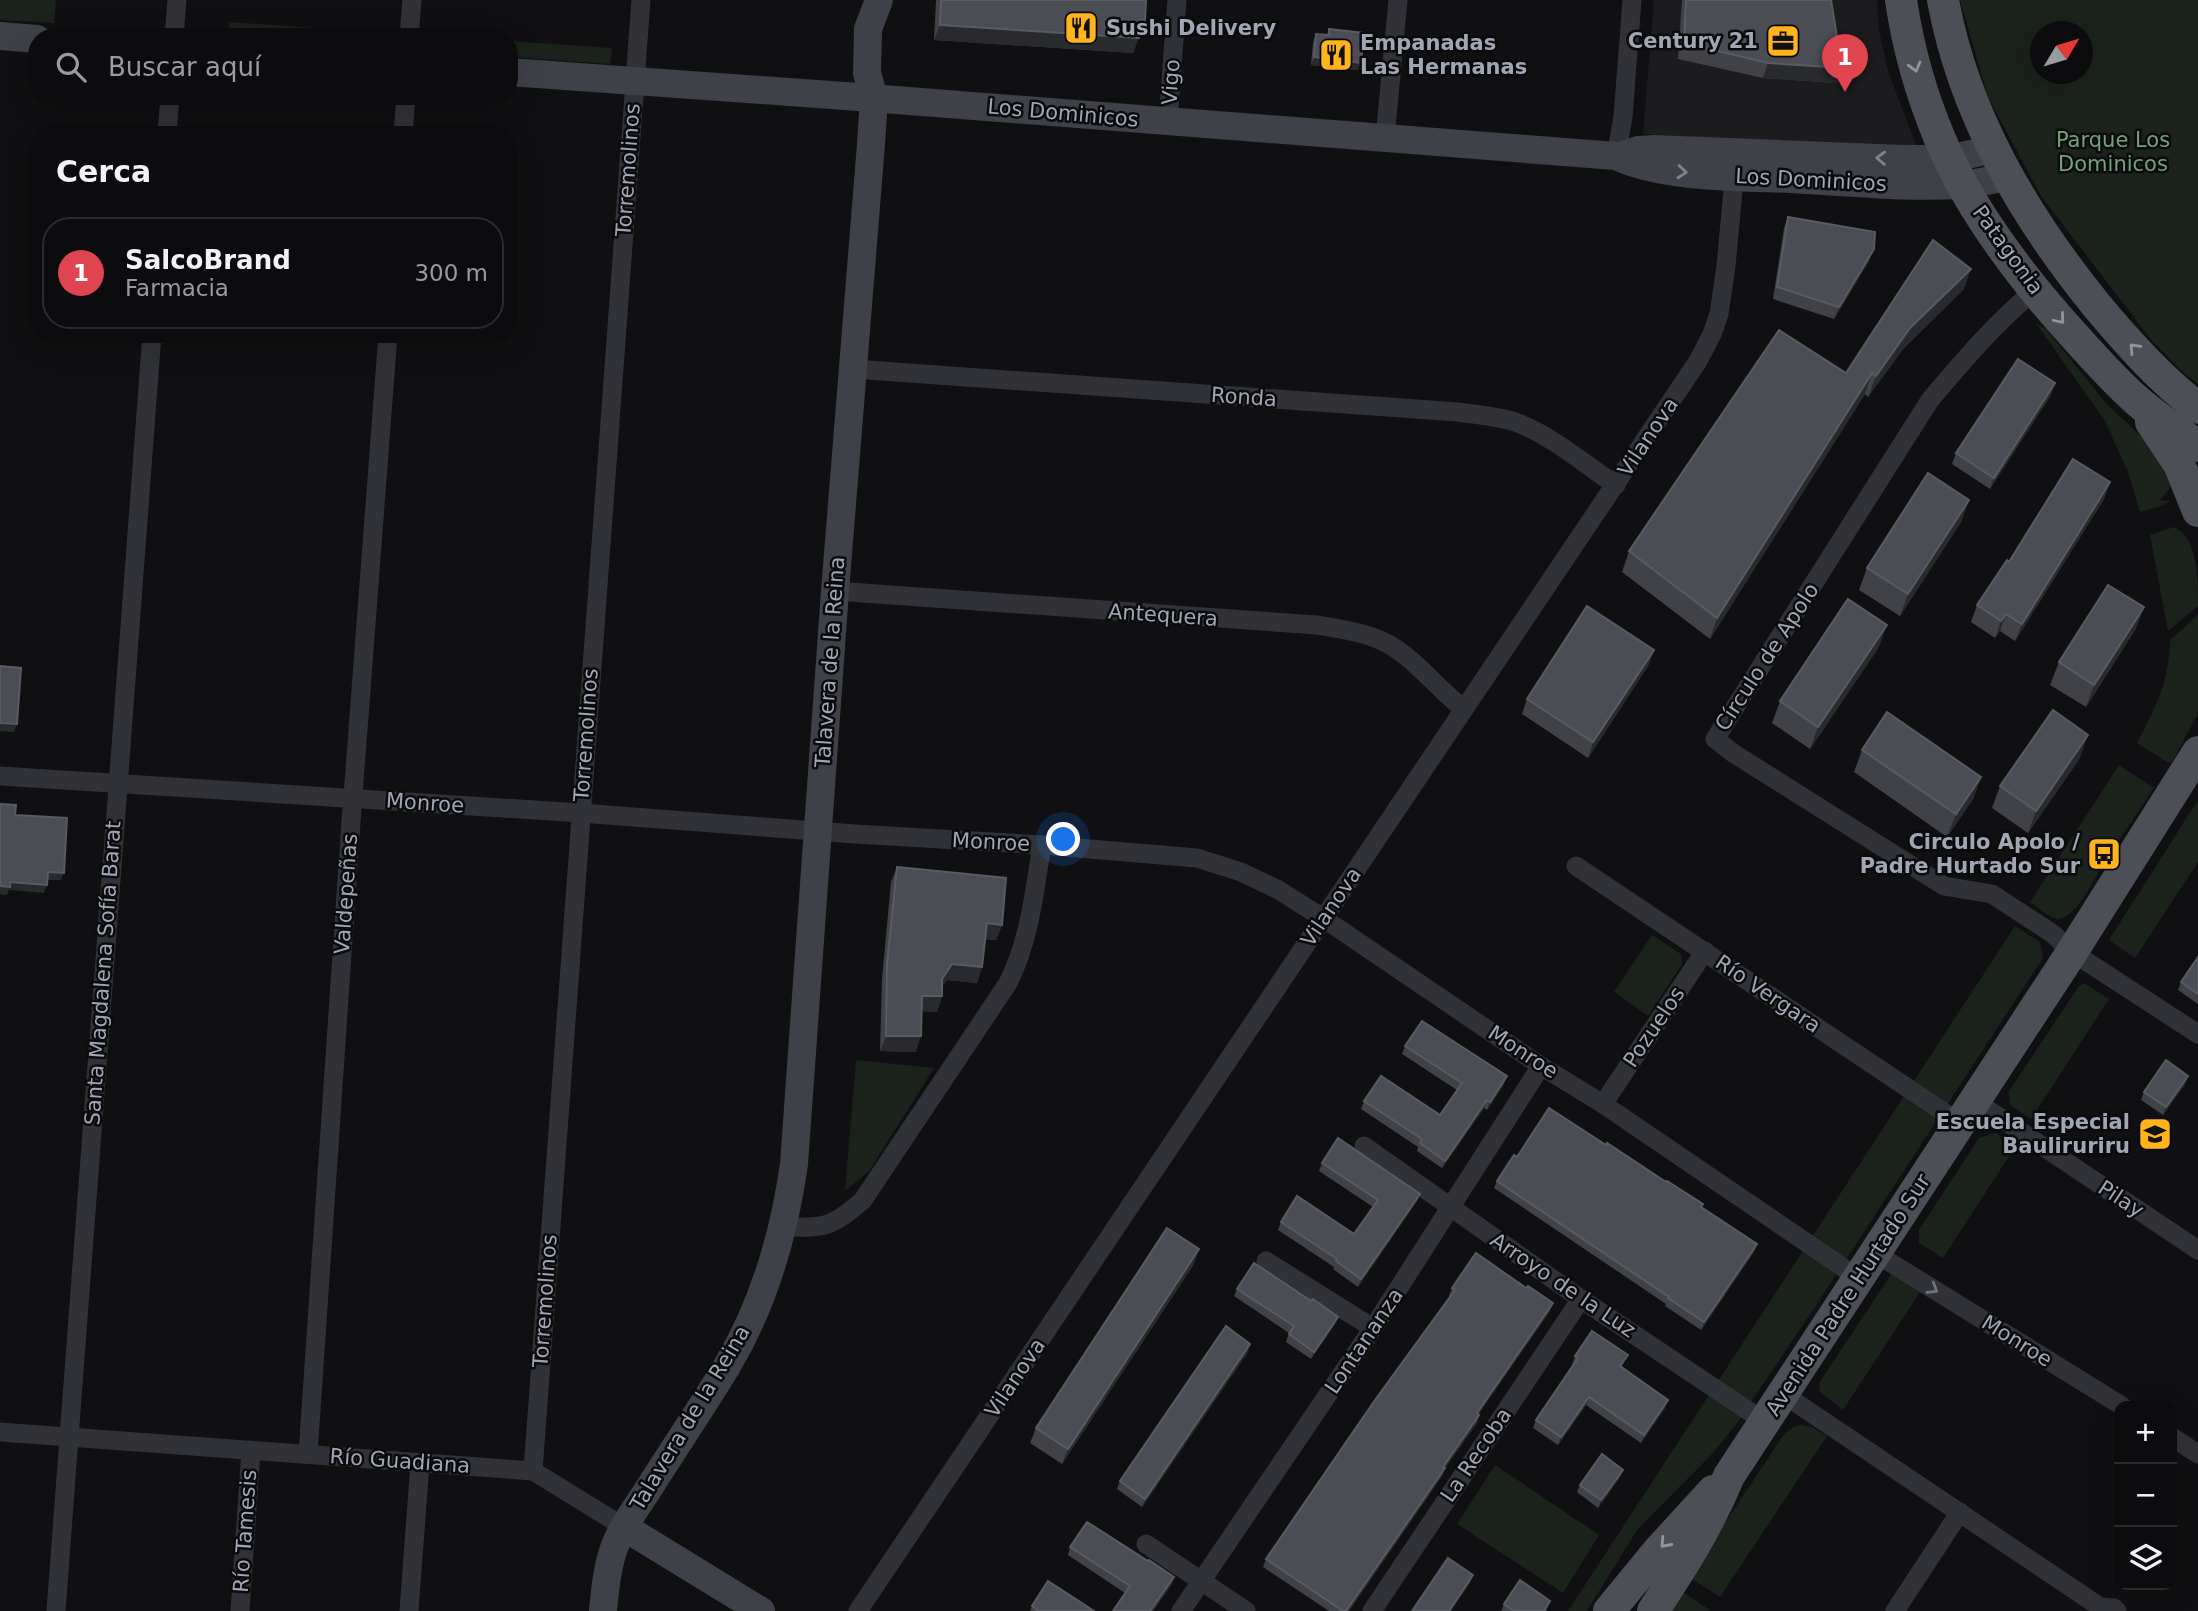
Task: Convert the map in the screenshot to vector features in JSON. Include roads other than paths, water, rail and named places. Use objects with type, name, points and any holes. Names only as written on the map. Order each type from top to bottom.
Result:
[{"type":"main road","name":"Patagonia","points":[[1901,0],[1909,45],[1931,117],[1955,172],[1997,238],[2035,290],[2099,363],[2134,398],[2198,446]]},
{"type":"main road","name":"Patagonia","points":[[1943,0],[1964,81],[1993,149],[2045,237],[2102,312],[2157,372],[2198,408]]},
{"type":"main road","points":[[2134,398],[2179,464],[2198,511]]},
{"type":"main road","name":"Avenida Padre Hurtado Sur","points":[[1609,1611],[1658,1550],[1729,1476],[2073,952],[2197,754]]},
{"type":"main road","name":"Avenida Padre Hurtado Sur","points":[[1653,1611],[1693,1551],[1729,1476]]},
{"type":"street","points":[[175,28],[177,0]]},
{"type":"street","points":[[410,28],[412,0]]},
{"type":"street","name":"Torremolinos","points":[[533,1471],[641,0]]},
{"type":"street","name":"Vigo","points":[[1168,121],[1177,0]]},
{"type":"street","points":[[1385,138],[1398,0]]},
{"type":"street","points":[[1616,156],[1632,0]]},
{"type":"street","name":"Talavera de la Reina","points":[[603,1611],[610,1560],[624,1527],[739,1344],[760,1299],[784,1226],[794,1164],[874,98],[867,73],[868,29],[879,2]]},
{"type":"street","points":[[0,36],[28,38]]},
{"type":"street","name":"Los Dominicos","points":[[518,73],[1616,156],[1654,149],[1902,159],[1955,172],[2008,177]]},
{"type":"street","points":[[168,126],[169,105]]},
{"type":"street","points":[[404,126],[406,105]]},
{"type":"street","name":"Los Dominicos","points":[[1616,156],[1631,164],[1655,170],[1732,177],[1911,185],[1955,172],[1993,149]]},
{"type":"street","name":"Vilanova","points":[[858,1611],[1698,361],[1712,334],[1718,314],[1726,266],[1732,177]]},
{"type":"street","name":"Círculo de Apolo","points":[[2035,290],[2002,319],[1930,400],[1715,739],[1944,886],[1992,894],[2053,934],[2073,952],[2198,1034]]},
{"type":"street","name":"Santa Magdalena Sofía Barat","points":[[56,1611],[151,343]]},
{"type":"street","name":"Valdepeñas","points":[[308,1454],[352,798],[387,343]]},
{"type":"street","name":"Ronda","points":[[853,369],[1489,416],[1516,422],[1545,436],[1616,485]]},
{"type":"street","name":"Antequera","points":[[835,591],[1317,625],[1352,631],[1378,638],[1405,656],[1464,709]]},
{"type":"street","name":"Monroe","points":[[0,776],[580,813],[1197,858],[1241,872],[1277,889],[1323,918],[1542,1066],[1603,1104],[1858,1279]]},
{"type":"street","points":[[784,1226],[828,1226],[844,1217],[863,1200],[1020,960],[1030,925],[1042,845]]},
{"type":"street","name":"Río Vergara","points":[[1576,866],[1705,951],[1968,1112]]},
{"type":"street","name":"Pozuelos","points":[[1603,1104],[1705,951]]},
{"type":"street","name":"Lontananza","points":[[1181,1611],[1373,1328],[1542,1066]]},
{"type":"street","name":"Pilay","points":[[1968,1112],[2198,1250]]},
{"type":"street","name":"Arroyo de la Luz","points":[[1364,1146],[1581,1299],[1765,1422]]},
{"type":"street","name":"Monroe","points":[[1875,1253],[2114,1401]]},
{"type":"street","points":[[1266,1261],[1373,1328]]},
{"type":"street","name":"La Recoba","points":[[1372,1611],[1581,1299]]},
{"type":"street","points":[[1783,1394],[2105,1610]]},
{"type":"street","name":"Río Guadiana","points":[[0,1432],[533,1471],[761,1611]]},
{"type":"street","points":[[2177,1440],[2198,1454]]},
{"type":"street","name":"Río Tamesis","points":[[240,1611],[251,1450]]},
{"type":"street","points":[[409,1611],[420,1462]]},
{"type":"street","points":[[1895,1611],[1960,1512]]},
{"type":"street","points":[[1146,1544],[1246,1611]]},
{"type":"place","name":"Sushi Delivery","points":[[1081,28]]},
{"type":"place","name":"Century 21","points":[[1783,41]]},
{"type":"place","name":"Empanadas Las Hermanas","points":[[1336,55]]},
{"type":"place","name":"SalcoBrand","points":[[1845,92]]},
{"type":"place","name":"Circulo Apolo / Padre Hurtado Sur","points":[[2104,854]]},
{"type":"place","name":"Escuela Especial Bauliruriru","points":[[2155,1134]]},
{"type":"park label","name":"Parque Los Dominicos","points":[[2113,152]]}]
